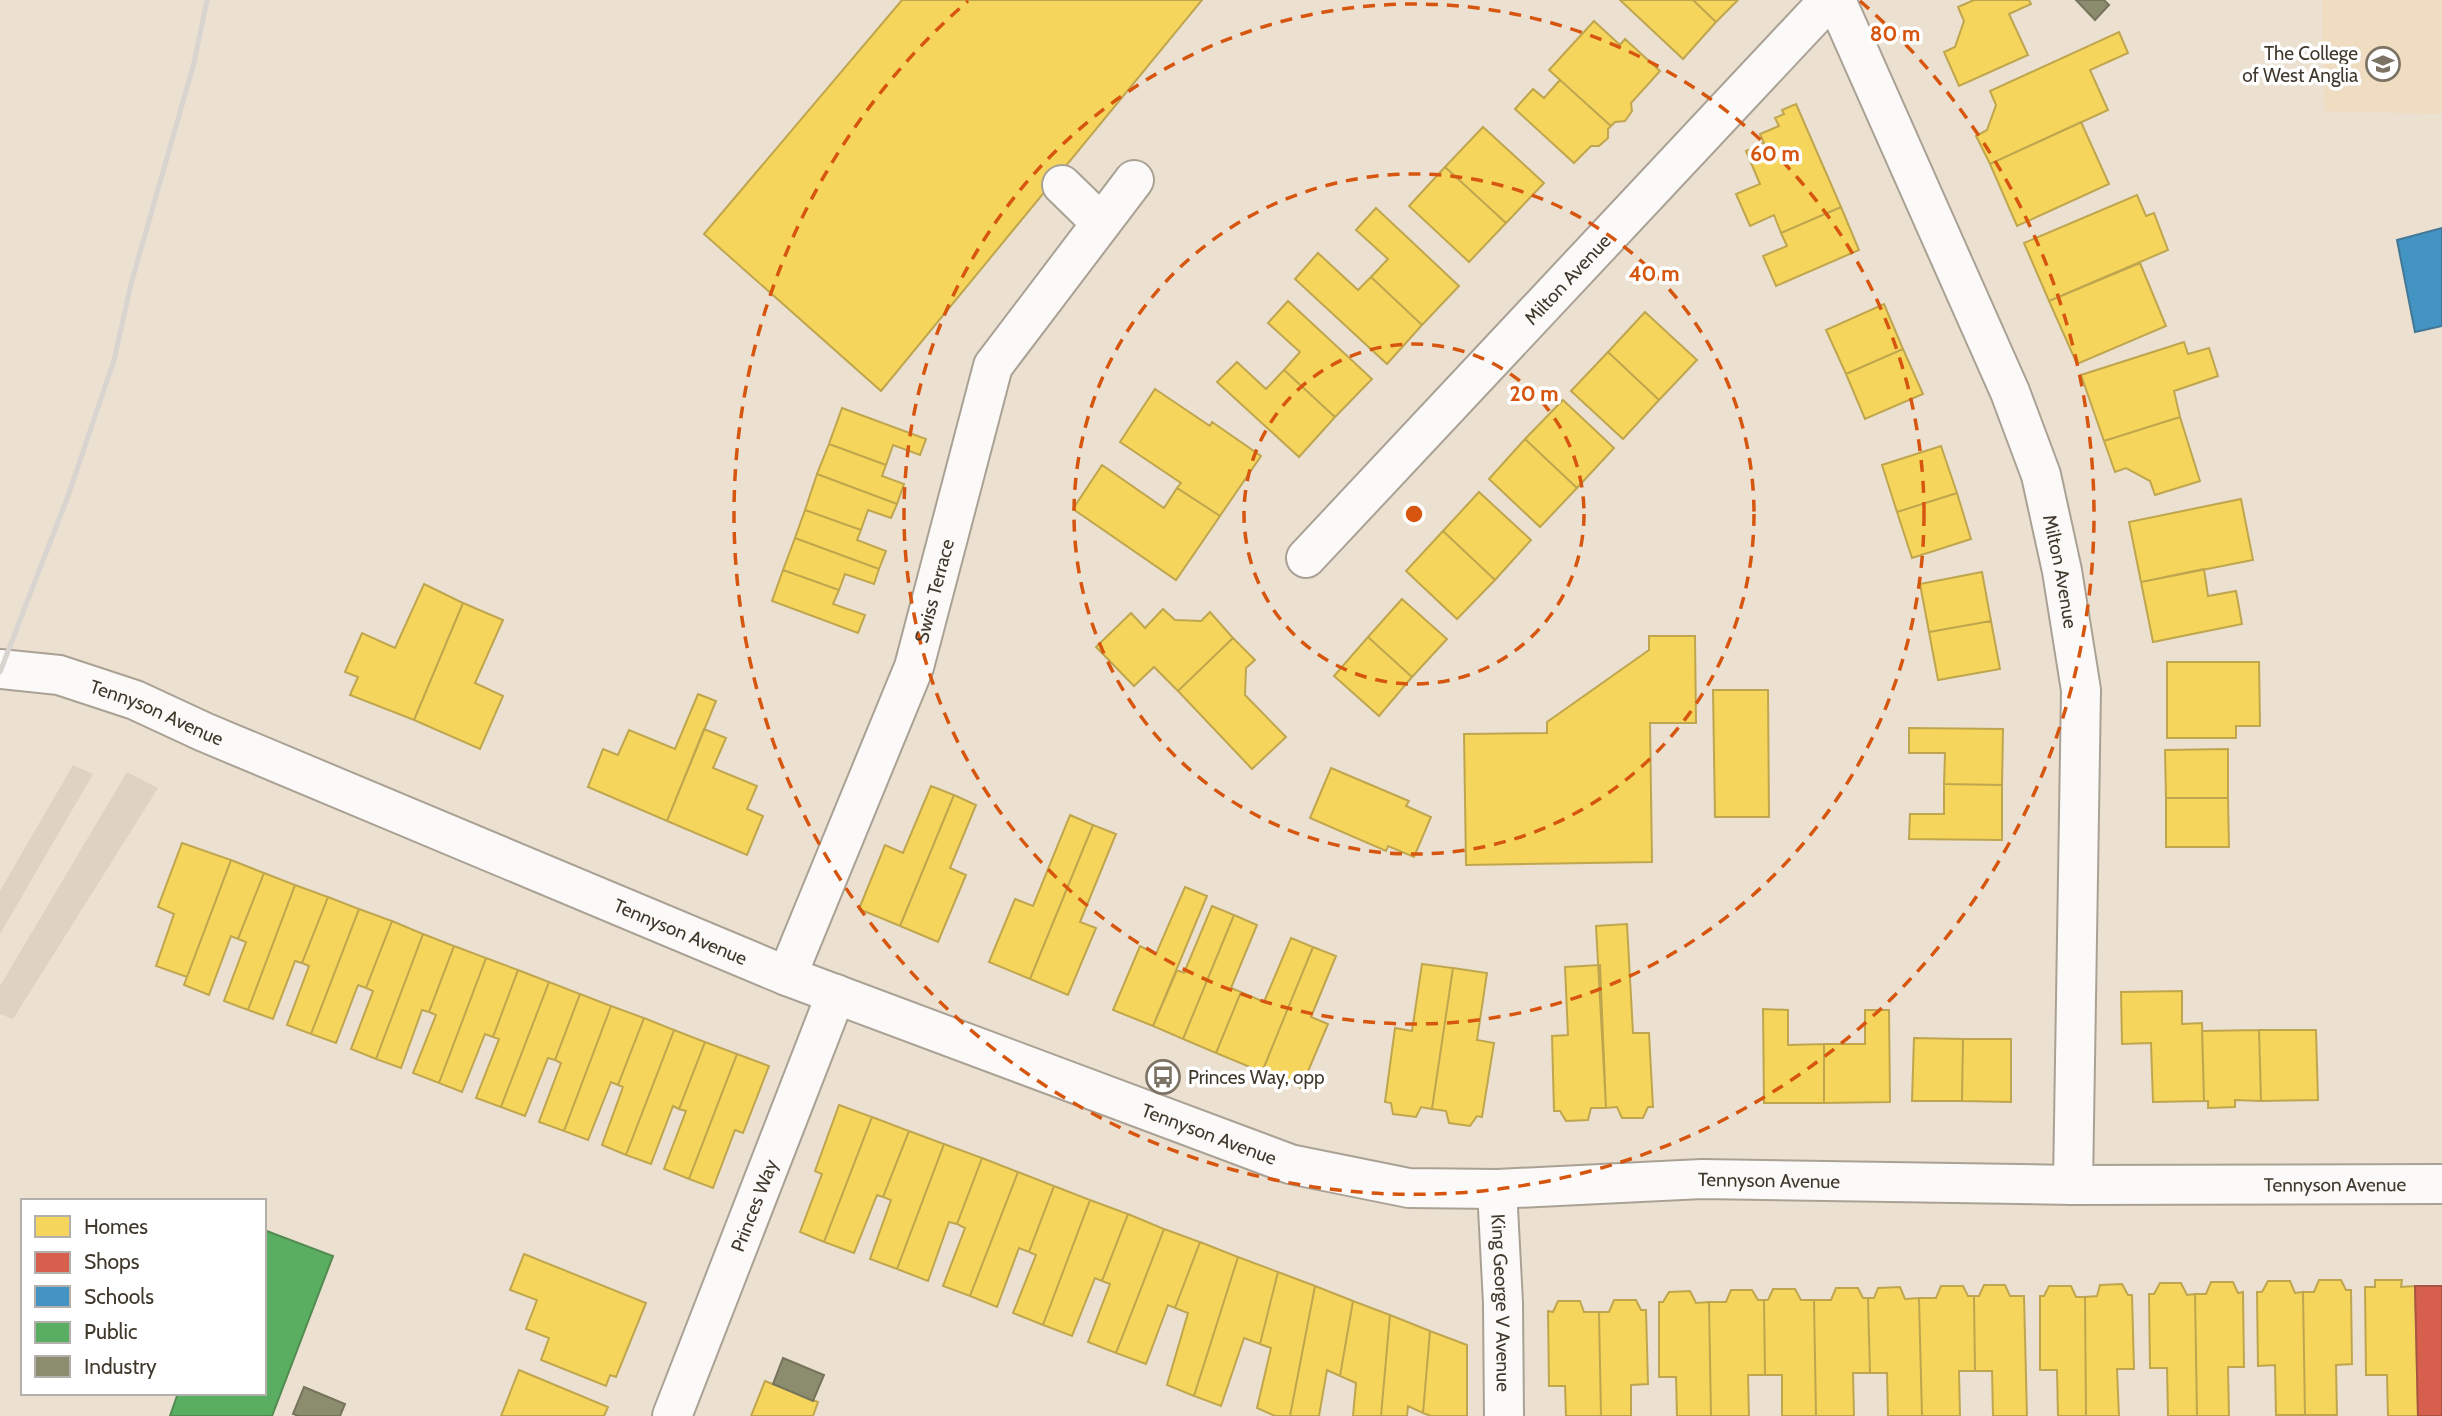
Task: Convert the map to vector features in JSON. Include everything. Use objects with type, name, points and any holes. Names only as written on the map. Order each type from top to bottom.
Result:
[{"type":"street","name":"Milton Avenue","points":[[1306,558],[1829,0]]},
{"type":"street","name":"Milton Avenue","points":[[1836,0],[2010,392],[2041,475],[2063,571],[2081,690],[2073,1185]]},
{"type":"street","name":"Swiss Terrace","points":[[787,976],[914,667],[993,366],[1134,180]]},
{"type":"street","points":[[1062,185],[1101,223]]},
{"type":"street","name":"Tennyson Avenue","points":[[0,670],[59,675],[135,700],[217,737],[787,976],[1290,1164],[1409,1188],[1497,1189],[1702,1179],[2073,1185],[2442,1184]]},
{"type":"street","name":"Princes Way","points":[[672,1416],[836,994]]},
{"type":"street","name":"King George V Avenue","points":[[1497,1189],[1503,1303],[1504,1416]]},
{"type":"shaded area","name":"The College of West Anglia","points":[[2322,0],[2442,0],[2442,114],[2325,111]]},
{"type":"shaded area","points":[[73,765],[93,774],[0,934],[0,891]]},
{"type":"shaded area","points":[[127,772],[158,788],[13,1019],[0,1014],[0,986]]},
{"type":"building: Homes","points":[[902,0],[1202,0],[881,391],[704,234]]},
{"type":"building: Homes","points":[[1620,0],[1693,0],[1716,22],[1683,59]]},
{"type":"building: Homes","points":[[1693,0],[1738,0],[1716,22]]},
{"type":"building: Homes","points":[[1974,0],[2029,0],[2031,4],[2009,14],[2028,55],[1959,86],[1944,52],[1955,47],[1964,21],[1958,7]]},
{"type":"building: Homes","points":[[1594,21],[1620,45],[1625,39],[1660,71],[1631,103],[1632,111],[1625,121],[1615,122],[1611,126],[1549,70]]},
{"type":"building: Homes","points":[[2119,32],[2128,53],[2090,70],[2108,110],[1990,164],[1976,136],[1987,130],[1996,105],[1990,91]]},
{"type":"building: Homes","points":[[1560,80],[1611,126],[1608,129],[1608,138],[1599,146],[1591,146],[1574,163],[1515,109],[1533,89],[1544,98]]},
{"type":"building: Homes","points":[[1796,104],[1841,207],[1781,233],[1774,215],[1750,226],[1736,194],[1760,184],[1746,151],[1764,143],[1760,134],[1779,126],[1775,118],[1784,114],[1782,110]]},
{"type":"building: Homes","points":[[2081,122],[2109,184],[2017,226],[1990,164]]},
{"type":"building: Homes","points":[[1483,127],[1544,183],[1506,223],[1445,167]]},
{"type":"building: Homes","points":[[1445,167],[1506,223],[1469,262],[1409,206]]},
{"type":"building: Homes","points":[[2137,195],[2146,216],[2154,213],[2168,250],[2049,301],[2024,243]]},
{"type":"building: Homes","points":[[1841,207],[1859,250],[1776,286],[1763,256],[1787,246],[1781,233]]},
{"type":"building: Homes","points":[[1376,208],[1459,286],[1422,325],[1371,277],[1388,259],[1356,230]]},
{"type":"building: Homes","points":[[1318,253],[1358,290],[1371,277],[1422,325],[1387,364],[1295,279]]},
{"type":"building: Homes","points":[[2140,263],[2166,326],[2077,364],[2049,301]]},
{"type":"building: Homes","points":[[1288,301],[1372,379],[1335,417],[1284,370],[1300,352],[1268,323]]},
{"type":"building: Homes","points":[[1884,304],[1903,349],[1846,374],[1826,330]]},
{"type":"building: Homes","points":[[1645,312],[1697,360],[1659,400],[1608,352]]},
{"type":"building: Homes","points":[[2184,342],[2188,354],[2209,348],[2218,376],[2174,391],[2180,417],[2104,441],[2081,375]]},
{"type":"building: Homes","points":[[1903,349],[1923,394],[1865,419],[1846,374]]},
{"type":"building: Homes","points":[[1608,352],[1659,400],[1623,439],[1571,391]]},
{"type":"building: Homes","points":[[1237,362],[1266,389],[1284,370],[1335,417],[1299,457],[1217,382]]},
{"type":"building: Homes","points":[[1155,389],[1210,426],[1212,422],[1261,456],[1220,516],[1177,488],[1181,483],[1120,442]]},
{"type":"building: Homes","points":[[1563,400],[1614,448],[1577,488],[1525,439]]},
{"type":"building: Homes","points":[[842,408],[926,439],[920,455],[893,445],[886,465],[829,444]]},
{"type":"building: Homes","points":[[2180,417],[2200,481],[2155,495],[2150,481],[2126,468],[2115,472],[2104,441]]},
{"type":"building: Homes","points":[[1525,439],[1577,488],[1540,527],[1489,479]]},
{"type":"building: Homes","points":[[829,444],[886,465],[882,476],[904,484],[897,504],[817,474]]},
{"type":"building: Homes","points":[[1941,446],[1957,493],[1897,512],[1882,465]]},
{"type":"building: Homes","points":[[1102,465],[1164,508],[1177,488],[1220,516],[1176,580],[1073,509]]},
{"type":"building: Homes","points":[[817,474],[897,504],[891,518],[868,510],[861,530],[805,510]]},
{"type":"building: Homes","points":[[1479,492],[1531,540],[1495,580],[1443,531]]},
{"type":"building: Homes","points":[[1957,493],[1971,539],[1912,558],[1897,512]]},
{"type":"building: Homes","points":[[2241,499],[2253,560],[2141,582],[2129,522]]},
{"type":"building: Homes","points":[[805,510],[861,530],[857,540],[886,551],[879,569],[795,538]]},
{"type":"building: Homes","points":[[1443,531],[1495,580],[1457,619],[1406,571]]},
{"type":"building: Homes","points":[[795,538],[879,569],[874,584],[845,574],[839,590],[783,570]]},
{"type":"building: Homes","points":[[2204,569],[2208,596],[2236,591],[2242,624],[2153,642],[2141,582]]},
{"type":"building: Homes","points":[[783,570],[839,590],[833,604],[865,615],[858,633],[772,601]]},
{"type":"building: Homes","points":[[1982,572],[1991,621],[1929,632],[1920,584]]},
{"type":"building: Homes","points":[[424,584],[463,603],[414,720],[350,695],[358,677],[345,672],[362,633],[395,648]]},
{"type":"building: Homes","points":[[1402,599],[1447,639],[1412,677],[1368,637]]},
{"type":"building: Homes","points":[[463,603],[503,620],[475,683],[503,696],[480,749],[414,720]]},
{"type":"building: Homes","points":[[1163,609],[1175,620],[1201,621],[1210,612],[1233,638],[1178,691],[1154,667],[1134,686],[1096,647],[1131,613],[1145,628]]},
{"type":"building: Homes","points":[[1991,621],[2000,669],[1938,680],[1929,632]]},
{"type":"building: Homes","points":[[1649,636],[1695,636],[1696,723],[1650,723],[1652,862],[1466,865],[1464,734],[1547,733],[1547,722],[1649,650]]},
{"type":"building: Homes","points":[[1368,637],[1412,677],[1379,716],[1334,676]]},
{"type":"building: Homes","points":[[1233,638],[1255,660],[1246,668],[1245,695],[1286,737],[1252,769],[1178,691]]},
{"type":"building: Homes","points":[[2167,662],[2259,662],[2260,726],[2236,726],[2236,738],[2167,738]]},
{"type":"building: Homes","points":[[1713,690],[1768,690],[1769,817],[1715,817]]},
{"type":"building: Homes","points":[[698,694],[716,701],[667,821],[588,787],[603,749],[618,755],[629,730],[675,749]]},
{"type":"building: Homes","points":[[1909,728],[2003,729],[2002,785],[1944,784],[1945,753],[1909,753]]},
{"type":"building: Homes","points":[[704,729],[726,738],[713,768],[757,786],[747,809],[763,816],[747,855],[667,821]]},
{"type":"building: Homes","points":[[2228,749],[2228,798],[2166,798],[2165,750]]},
{"type":"building: Homes","points":[[1331,768],[1409,801],[1406,806],[1431,817],[1414,857],[1388,846],[1386,851],[1310,818]]},
{"type":"building: Homes","points":[[1944,784],[2002,785],[2002,840],[1909,839],[1910,814],[1944,814]]},
{"type":"building: Homes","points":[[931,786],[954,795],[900,926],[859,909],[885,845],[903,853]]},
{"type":"building: Homes","points":[[954,795],[976,805],[950,868],[966,875],[938,942],[900,926]]},
{"type":"building: Homes","points":[[2166,798],[2228,798],[2229,847],[2166,847]]},
{"type":"building: Homes","points":[[1070,815],[1093,825],[1030,979],[989,962],[1015,899],[1033,906]]},
{"type":"building: Homes","points":[[1093,825],[1116,834],[1080,922],[1096,928],[1068,995],[1030,979]]},
{"type":"building: Homes","points":[[182,843],[231,860],[187,977],[156,966],[174,914],[158,907]]},
{"type":"building: Homes","points":[[231,860],[264,873],[238,939],[231,936],[209,995],[184,985]]},
{"type":"building: Homes","points":[[264,873],[295,885],[248,1010],[224,1001],[246,942],[238,939]]},
{"type":"building: Homes","points":[[295,885],[328,897],[302,963],[295,961],[273,1019],[248,1010]]},
{"type":"building: Homes","points":[[1185,887],[1207,896],[1153,1026],[1113,1010],[1140,946],[1156,954]]},
{"type":"building: Homes","points":[[328,897],[359,909],[311,1034],[287,1025],[309,966],[302,963]]},
{"type":"building: Homes","points":[[1212,906],[1234,915],[1183,1039],[1153,1026],[1177,970],[1184,973]]},
{"type":"building: Homes","points":[[359,909],[392,921],[366,988],[358,985],[336,1043],[311,1034]]},
{"type":"building: Homes","points":[[1234,915],[1257,925],[1231,988],[1241,992],[1216,1053],[1183,1039]]},
{"type":"building: Homes","points":[[392,921],[423,934],[376,1059],[351,1049],[373,991],[366,988]]},
{"type":"building: Homes","points":[[1627,924],[1633,1033],[1649,1033],[1653,1107],[1648,1107],[1643,1118],[1622,1118],[1617,1107],[1606,1108],[1596,926]]},
{"type":"building: Homes","points":[[423,934],[454,946],[429,1012],[422,1010],[401,1068],[376,1059]]},
{"type":"building: Homes","points":[[1291,938],[1313,947],[1262,1072],[1216,1053],[1241,992],[1264,1002]]},
{"type":"building: Homes","points":[[454,946],[486,958],[439,1083],[413,1073],[436,1015],[429,1012]]},
{"type":"building: Homes","points":[[1313,947],[1336,956],[1311,1017],[1328,1024],[1301,1088],[1262,1072]]},
{"type":"building: Homes","points":[[486,958],[518,970],[493,1037],[485,1034],[462,1092],[439,1083]]},
{"type":"building: Homes","points":[[1422,964],[1453,968],[1432,1109],[1421,1107],[1416,1117],[1393,1114],[1391,1103],[1385,1102],[1395,1028],[1412,1031]]},
{"type":"building: Homes","points":[[1600,965],[1606,1108],[1591,1108],[1588,1120],[1566,1121],[1560,1111],[1554,1111],[1552,1036],[1568,1035],[1565,967]]},
{"type":"building: Homes","points":[[1453,968],[1487,973],[1477,1040],[1494,1043],[1482,1117],[1477,1116],[1470,1126],[1449,1123],[1446,1111],[1432,1109]]},
{"type":"building: Homes","points":[[518,970],[549,982],[501,1107],[476,1098],[499,1039],[493,1037]]},
{"type":"building: Homes","points":[[549,982],[580,994],[555,1060],[548,1058],[525,1116],[501,1107]]},
{"type":"building: Homes","points":[[2182,991],[2182,1024],[2202,1023],[2204,1101],[2153,1102],[2151,1043],[2122,1044],[2121,992]]},
{"type":"building: Homes","points":[[580,994],[611,1006],[564,1131],[539,1122],[561,1063],[555,1060]]},
{"type":"building: Homes","points":[[611,1006],[644,1018],[618,1085],[611,1082],[588,1140],[564,1131]]},
{"type":"building: Homes","points":[[1763,1009],[1788,1010],[1788,1045],[1824,1044],[1824,1103],[1764,1103]]},
{"type":"building: Homes","points":[[1865,1010],[1889,1010],[1890,1102],[1824,1103],[1824,1044],[1865,1044]]},
{"type":"building: Homes","points":[[644,1018],[674,1030],[626,1155],[602,1145],[623,1087],[618,1085]]},
{"type":"building: Homes","points":[[674,1030],[705,1042],[679,1109],[673,1106],[651,1164],[626,1155]]},
{"type":"building: Homes","points":[[2259,1030],[2261,1101],[2235,1100],[2235,1107],[2208,1108],[2208,1101],[2204,1101],[2202,1031]]},
{"type":"building: Homes","points":[[2259,1030],[2316,1030],[2318,1100],[2261,1101]]},
{"type":"building: Homes","points":[[1914,1038],[1963,1039],[1962,1101],[1912,1101]]},
{"type":"building: Homes","points":[[1963,1039],[2011,1039],[2011,1102],[1962,1101]]},
{"type":"building: Homes","points":[[705,1042],[737,1054],[689,1179],[664,1169],[686,1111],[679,1109]]},
{"type":"building: Homes","points":[[737,1054],[769,1066],[743,1133],[735,1130],[713,1188],[689,1179]]},
{"type":"building: Homes","points":[[839,1105],[872,1117],[824,1242],[800,1232],[822,1174],[815,1171]]},
{"type":"building: Homes","points":[[872,1117],[909,1131],[883,1197],[877,1195],[854,1253],[824,1242]]},
{"type":"building: Homes","points":[[909,1131],[944,1144],[897,1269],[870,1259],[891,1200],[883,1197]]},
{"type":"building: Homes","points":[[944,1144],[982,1158],[957,1224],[949,1222],[928,1281],[897,1269]]},
{"type":"building: Homes","points":[[982,1158],[1018,1172],[970,1296],[943,1286],[965,1228],[957,1224]]},
{"type":"building: Homes","points":[[1018,1172],[1054,1186],[1029,1252],[1019,1248],[997,1307],[970,1296]]},
{"type":"building: Homes","points":[[1054,1186],[1090,1200],[1043,1325],[1013,1313],[1036,1255],[1029,1252]]},
{"type":"building: Homes","points":[[1090,1200],[1128,1214],[1102,1281],[1095,1278],[1072,1336],[1043,1325]]},
{"type":"building: Homes","points":[[1128,1214],[1164,1229],[1116,1353],[1088,1342],[1110,1284],[1102,1281]]},
{"type":"building: Homes","points":[[1164,1229],[1200,1242],[1175,1308],[1168,1305],[1146,1364],[1116,1353]]},
{"type":"building: Homes","points":[[1200,1242],[1238,1257],[1194,1396],[1167,1385],[1188,1313],[1175,1308]]},
{"type":"building: Homes","points":[[524,1254],[646,1303],[616,1377],[610,1375],[606,1386],[541,1360],[549,1338],[526,1329],[537,1300],[510,1290]]},
{"type":"building: Homes","points":[[1238,1257],[1278,1272],[1260,1344],[1244,1338],[1221,1406],[1194,1396]]},
{"type":"building: Homes","points":[[1278,1272],[1315,1286],[1290,1416],[1275,1416],[1257,1408],[1271,1348],[1260,1344]]},
{"type":"building: Homes","points":[[2319,1280],[2341,1280],[2346,1290],[2351,1290],[2352,1364],[2336,1365],[2337,1415],[2305,1415],[2303,1292],[2314,1292]]},
{"type":"building: Homes","points":[[2375,1280],[2402,1280],[2401,1287],[2415,1286],[2418,1416],[2388,1416],[2387,1375],[2366,1375],[2365,1287],[2375,1287]]},
{"type":"building: Homes","points":[[2268,1281],[2290,1281],[2295,1293],[2303,1292],[2305,1415],[2276,1415],[2275,1365],[2258,1366],[2257,1292],[2262,1292]]},
{"type":"building: Homes","points":[[2211,1282],[2233,1282],[2238,1293],[2243,1292],[2244,1367],[2228,1367],[2229,1416],[2197,1416],[2195,1294],[2206,1294]]},
{"type":"building: Homes","points":[[2160,1283],[2181,1283],[2187,1295],[2195,1294],[2197,1416],[2168,1416],[2167,1368],[2150,1368],[2149,1294],[2154,1294]]},
{"type":"building: Homes","points":[[2122,1284],[2128,1295],[2132,1295],[2134,1369],[2117,1369],[2119,1416],[2086,1416],[2085,1297],[2097,1296],[2100,1285]]},
{"type":"building: Homes","points":[[1984,1285],[2005,1285],[2010,1296],[2024,1296],[2027,1416],[1993,1416],[1992,1371],[1975,1371],[1974,1296],[1979,1296]]},
{"type":"building: Homes","points":[[1315,1286],[1353,1301],[1340,1376],[1327,1370],[1319,1416],[1290,1416]]},
{"type":"building: Homes","points":[[1941,1286],[1963,1286],[1968,1296],[1974,1296],[1975,1371],[1959,1371],[1960,1416],[1922,1416],[1919,1298],[1936,1298]]},
{"type":"building: Homes","points":[[2049,1286],[2071,1286],[2076,1297],[2085,1297],[2086,1416],[2058,1416],[2057,1370],[2040,1370],[2040,1296],[2044,1296]]},
{"type":"building: Homes","points":[[1900,1287],[1905,1299],[1919,1298],[1922,1416],[1888,1416],[1887,1373],[1870,1373],[1868,1298],[1874,1298],[1878,1288]]},
{"type":"building: Homes","points":[[1836,1288],[1858,1288],[1863,1298],[1868,1298],[1870,1373],[1853,1373],[1854,1416],[1816,1416],[1814,1300],[1831,1300]]},
{"type":"building: Homes","points":[[1773,1289],[1795,1289],[1801,1300],[1814,1300],[1816,1416],[1782,1416],[1782,1375],[1765,1375],[1764,1300],[1768,1300]]},
{"type":"building: Homes","points":[[1731,1290],[1752,1290],[1758,1300],[1764,1300],[1765,1375],[1748,1375],[1749,1416],[1711,1416],[1709,1302],[1726,1302]]},
{"type":"building: Homes","points":[[1690,1291],[1696,1303],[1709,1302],[1711,1416],[1677,1416],[1676,1377],[1659,1377],[1659,1302],[1663,1302],[1669,1292]]},
{"type":"building: Homes","points":[[1614,1300],[1636,1300],[1641,1310],[1646,1310],[1648,1384],[1631,1385],[1631,1416],[1601,1416],[1599,1312],[1609,1312]]},
{"type":"building: Homes","points":[[1353,1301],[1390,1315],[1381,1416],[1353,1416],[1356,1383],[1340,1376]]},
{"type":"building: Homes","points":[[1558,1301],[1580,1301],[1584,1312],[1599,1312],[1601,1416],[1566,1416],[1565,1386],[1549,1386],[1548,1311],[1553,1312]]},
{"type":"building: Homes","points":[[1390,1315],[1430,1331],[1423,1413],[1408,1406],[1407,1416],[1381,1416]]},
{"type":"building: Homes","points":[[1430,1331],[1467,1345],[1467,1416],[1431,1416],[1423,1413]]},
{"type":"building: Homes","points":[[519,1370],[608,1407],[604,1416],[501,1416]]},
{"type":"building: Homes","points":[[765,1381],[818,1402],[813,1416],[751,1416]]},
{"type":"building: Shops","points":[[2415,1286],[2442,1286],[2442,1416],[2418,1416]]},
{"type":"building: Schools","points":[[2442,228],[2442,326],[2415,332],[2397,240]]},
{"type":"building: Public","points":[[266,1231],[333,1256],[272,1416],[170,1416],[177,1395],[266,1395]]},
{"type":"building: Industry","points":[[2076,0],[2104,0],[2109,5],[2095,20]]},
{"type":"building: Industry","points":[[783,1358],[824,1375],[813,1401],[773,1384]]},
{"type":"building: Industry","points":[[304,1387],[345,1404],[340,1416],[293,1414]]},
{"type":"railway","points":[[0,672],[68,496],[114,360],[131,284],[194,63],[207,0]]},
{"type":"place","name":"The College of West Anglia","points":[[2383,64]]},
{"type":"place","name":"Princes Way, opp","points":[[1163,1077]]}]
